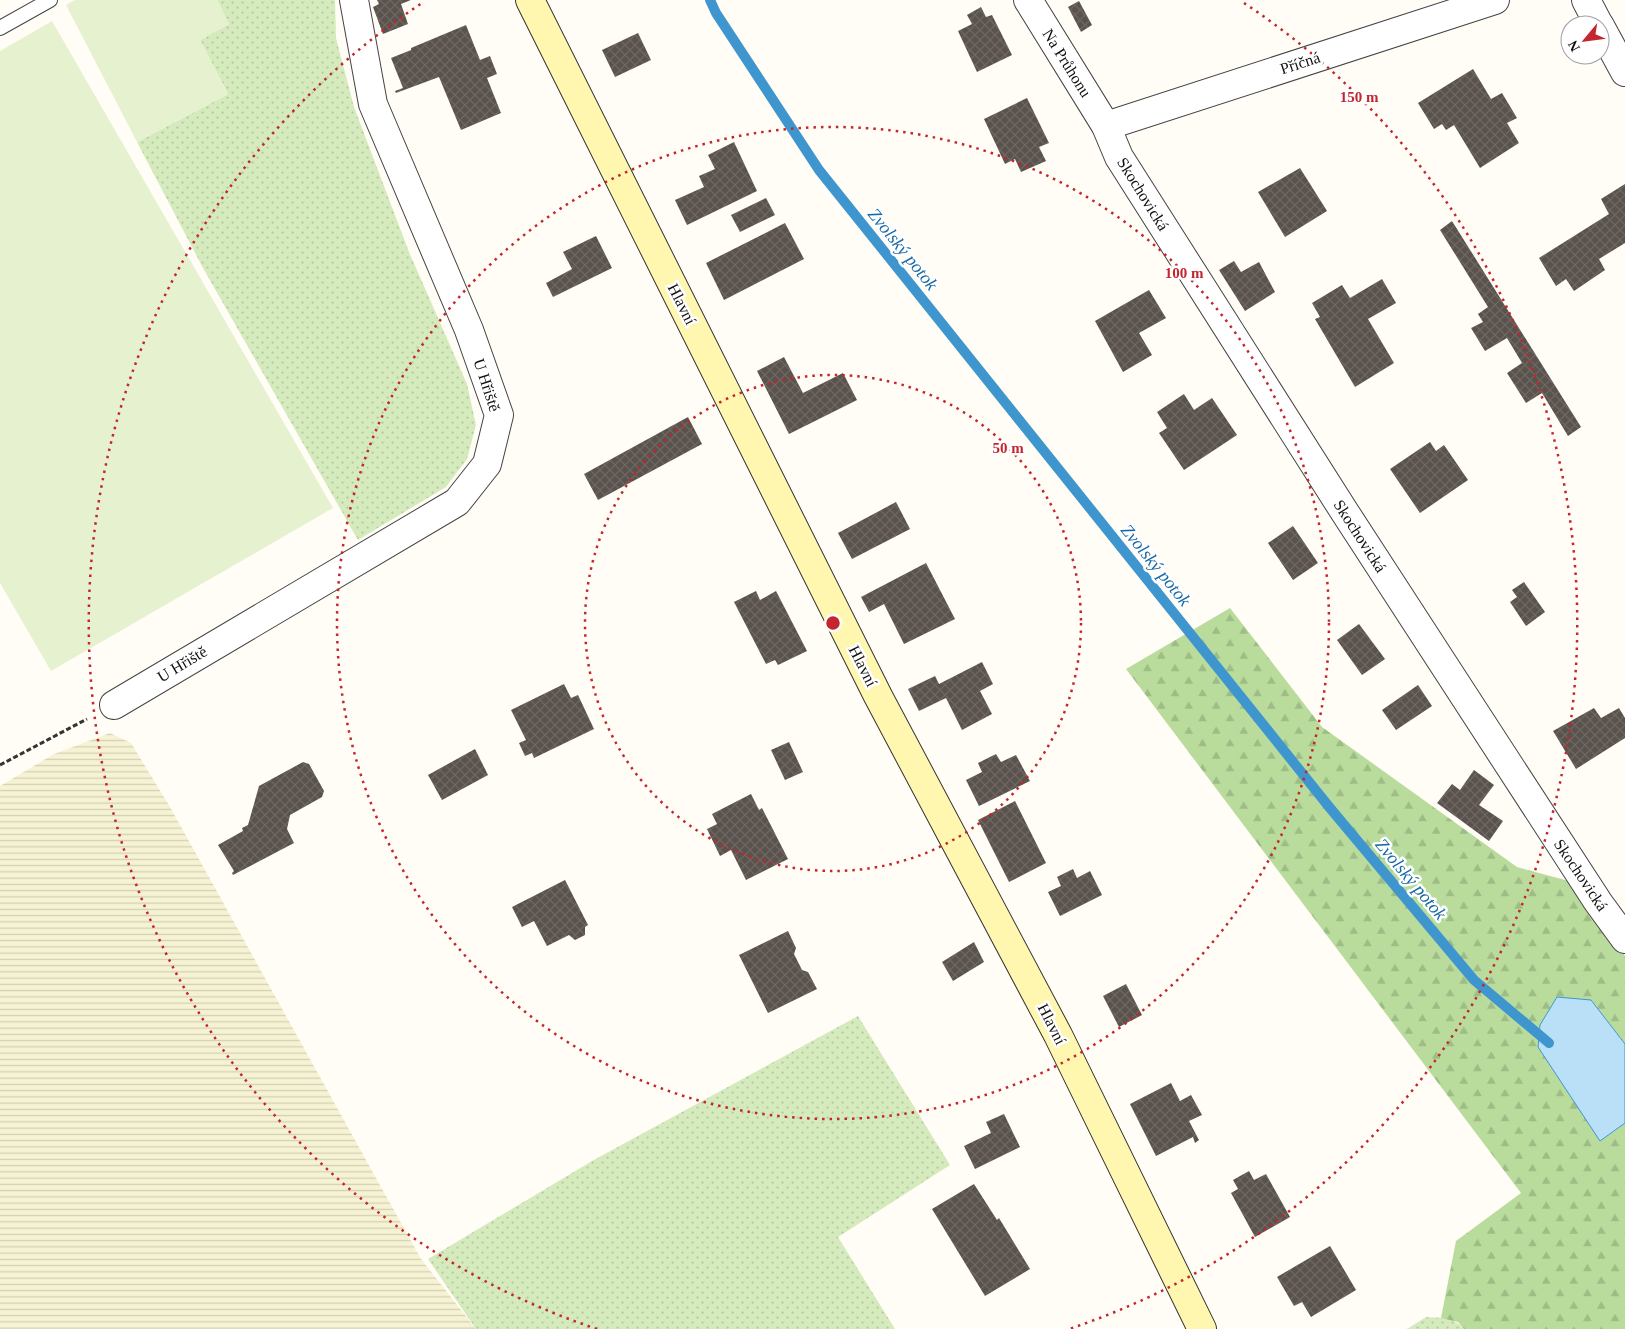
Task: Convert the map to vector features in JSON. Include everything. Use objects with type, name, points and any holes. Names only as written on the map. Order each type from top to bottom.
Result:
[{"type":"street","name":"U Hřiště","points":[[114,705],[457,502],[487,464],[499,415],[469,330],[373,104],[354,0]]},
{"type":"street","name":"Hlavní","points":[[530,0],[878,696],[1058,1035],[1202,1329]]},
{"type":"street","name":"Na Průhonu","points":[[1028,0],[1106,126]]},
{"type":"street","name":"Příčná","points":[[1106,126],[1495,0]]},
{"type":"street","points":[[1586,0],[1594,15]]},
{"type":"street","points":[[1610,44],[1625,72]]},
{"type":"street","name":"Skochovická","points":[[1106,126],[1120,157],[1333,494],[1598,902],[1625,939]]},
{"type":"lane","points":[[0,28],[50,0]]},
{"type":"path","points":[[0,765],[114,705]]},
{"type":"shaded area","points":[[110,733],[131,743],[170,807],[421,1259],[476,1329],[0,1329],[0,786],[54,754]]},
{"type":"green space","points":[[75,0],[217,0],[229,24],[200,40],[228,94],[137,142],[66,5]]},
{"type":"green space","points":[[217,0],[335,0],[336,38],[354,107],[409,252],[467,384],[476,425],[467,459],[446,487],[358,540],[203,268],[137,142],[228,94],[200,40],[229,24]]},
{"type":"green space","points":[[52,21],[333,508],[51,671],[0,583],[0,51]]},
{"type":"green space","points":[[1230,608],[1322,727],[1517,867],[1569,881],[1611,933],[1625,956],[1625,1044],[1591,1000],[1600,1141],[1625,1123],[1625,1329],[1464,1329],[1458,1322],[1441,1318],[1456,1241],[1521,1193],[1126,669]]},
{"type":"green space","points":[[858,1016],[950,1165],[838,1237],[895,1329],[476,1329],[428,1259],[592,1161]]},
{"type":"green space","points":[[1426,1317],[1451,1320],[1464,1329],[1407,1329]]},
{"type":"water","points":[[1557,997],[1591,1000],[1625,1044],[1625,1123],[1600,1141],[1538,1047],[1540,1025]]},
{"type":"building","points":[[377,0],[411,0],[401,4],[408,24],[383,34],[373,7],[379,4]]},
{"type":"building","points":[[1079,1],[1092,25],[1081,32],[1068,7]]},
{"type":"building","points":[[981,7],[986,17],[992,15],[1012,55],[977,72],[958,31],[972,24],[967,15]]},
{"type":"building","points":[[466,25],[480,60],[490,56],[497,74],[487,78],[501,113],[461,130],[439,77],[396,93],[395,91],[403,88],[391,58]]},
{"type":"building","points":[[638,33],[651,60],[615,77],[602,50]]},
{"type":"building","points":[[1473,69],[1491,99],[1502,93],[1517,118],[1507,123],[1519,143],[1480,168],[1454,125],[1446,130],[1442,124],[1434,129],[1418,103]]},
{"type":"building","points":[[1027,98],[1049,143],[1039,147],[1046,161],[1021,172],[1015,159],[1005,164],[984,119]]},
{"type":"building","points":[[734,142],[757,191],[687,225],[675,200],[704,187],[699,176],[715,169],[708,155]]},
{"type":"building","points":[[1300,168],[1327,211],[1285,237],[1258,192]]},
{"type":"building","points":[[1625,184],[1625,243],[1599,259],[1605,270],[1574,291],[1566,279],[1556,286],[1539,258],[1609,214],[1601,199]]},
{"type":"building","points":[[766,198],[775,215],[740,232],[731,215]]},
{"type":"building","points":[[1452,221],[1581,427],[1568,436],[1542,393],[1526,403],[1507,373],[1522,363],[1507,338],[1485,351],[1471,328],[1483,322],[1478,314],[1488,307],[1440,230]]},
{"type":"building","points":[[785,223],[804,259],[724,300],[706,263]]},
{"type":"building","points":[[596,236],[612,268],[553,297],[546,283],[572,269],[563,252]]},
{"type":"building","points":[[1234,261],[1241,272],[1259,262],[1275,292],[1245,311],[1219,270]]},
{"type":"building","points":[[1382,279],[1396,303],[1368,319],[1394,363],[1355,387],[1315,319],[1320,317],[1312,303],[1342,285],[1350,298]]},
{"type":"building","points":[[1149,290],[1166,318],[1139,333],[1152,355],[1123,372],[1095,321]]},
{"type":"building","points":[[784,357],[803,393],[843,373],[857,400],[789,434],[757,371]]},
{"type":"building","points":[[1184,394],[1194,410],[1212,398],[1237,435],[1184,470],[1159,433],[1167,428],[1157,412]]},
{"type":"building","points":[[688,417],[702,444],[598,500],[584,474]]},
{"type":"building","points":[[1430,442],[1436,451],[1444,445],[1468,480],[1420,513],[1390,469]]},
{"type":"building","points":[[896,502],[910,529],[852,559],[838,533]]},
{"type":"building","points":[[1293,526],[1318,563],[1293,580],[1268,543]]},
{"type":"building","points":[[926,563],[955,619],[904,644],[884,604],[869,612],[861,597]]},
{"type":"building","points":[[1524,582],[1545,612],[1526,626],[1510,602],[1517,597],[1512,590]]},
{"type":"building","points":[[756,591],[760,600],[776,591],[807,651],[778,665],[775,660],[766,664],[734,602]]},
{"type":"building","points":[[1359,624],[1385,659],[1362,675],[1337,640]]},
{"type":"building","points":[[982,662],[993,684],[980,691],[992,714],[962,730],[946,698],[919,711],[908,689],[935,676],[939,684]]},
{"type":"building","points":[[564,684],[571,698],[578,695],[594,729],[534,758],[532,753],[525,756],[519,743],[526,740],[511,710]]},
{"type":"building","points":[[1418,685],[1432,706],[1396,730],[1382,710]]},
{"type":"building","points":[[1594,708],[1601,718],[1619,708],[1625,718],[1625,738],[1576,769],[1553,731]]},
{"type":"building","points":[[789,742],[803,772],[785,780],[771,750]]},
{"type":"building","points":[[475,749],[488,775],[442,800],[428,775]]},
{"type":"building","points":[[996,754],[1001,762],[1016,755],[1030,781],[979,806],[966,780],[982,772],[978,763]]},
{"type":"building","points":[[303,762],[309,764],[324,791],[322,797],[290,815],[287,829],[294,843],[233,875],[234,871],[218,845],[243,831],[242,828],[248,825],[259,786]]},
{"type":"building","points":[[1474,770],[1494,785],[1479,805],[1503,821],[1489,841],[1437,803],[1452,784],[1460,790]]},
{"type":"building","points":[[751,794],[759,810],[762,808],[788,859],[746,880],[731,850],[720,856],[707,829],[717,824],[712,814]]},
{"type":"building","points":[[1015,801],[1046,863],[1009,882],[978,820]]},
{"type":"building","points":[[1073,869],[1077,878],[1090,871],[1102,895],[1060,916],[1048,892],[1061,886],[1057,877]]},
{"type":"building","points":[[565,880],[588,925],[585,927],[585,935],[575,940],[569,935],[547,946],[534,921],[522,927],[512,907]]},
{"type":"building","points":[[788,931],[796,948],[794,954],[802,970],[808,972],[817,989],[768,1013],[739,955]]},
{"type":"building","points":[[974,942],[984,962],[953,981],[942,962]]},
{"type":"building","points":[[1126,984],[1142,1015],[1119,1027],[1103,996]]},
{"type":"building","points":[[1171,1083],[1180,1101],[1191,1095],[1202,1115],[1189,1121],[1199,1140],[1195,1143],[1193,1137],[1156,1156],[1130,1104]]},
{"type":"building","points":[[1004,1114],[1020,1147],[975,1169],[964,1146],[991,1133],[986,1122]]},
{"type":"building","points":[[1249,1171],[1254,1180],[1266,1174],[1290,1217],[1255,1237],[1231,1193],[1238,1189],[1233,1180]]},
{"type":"building","points":[[974,1184],[997,1220],[999,1218],[1030,1269],[985,1296],[932,1209]]},
{"type":"building","points":[[1330,1246],[1356,1290],[1311,1317],[1302,1302],[1294,1306],[1277,1277]]},
{"type":"waterway","name":"Zvolský potok","points":[[710,0],[716,13],[819,170],[1330,808],[1474,980],[1549,1043]]}]
